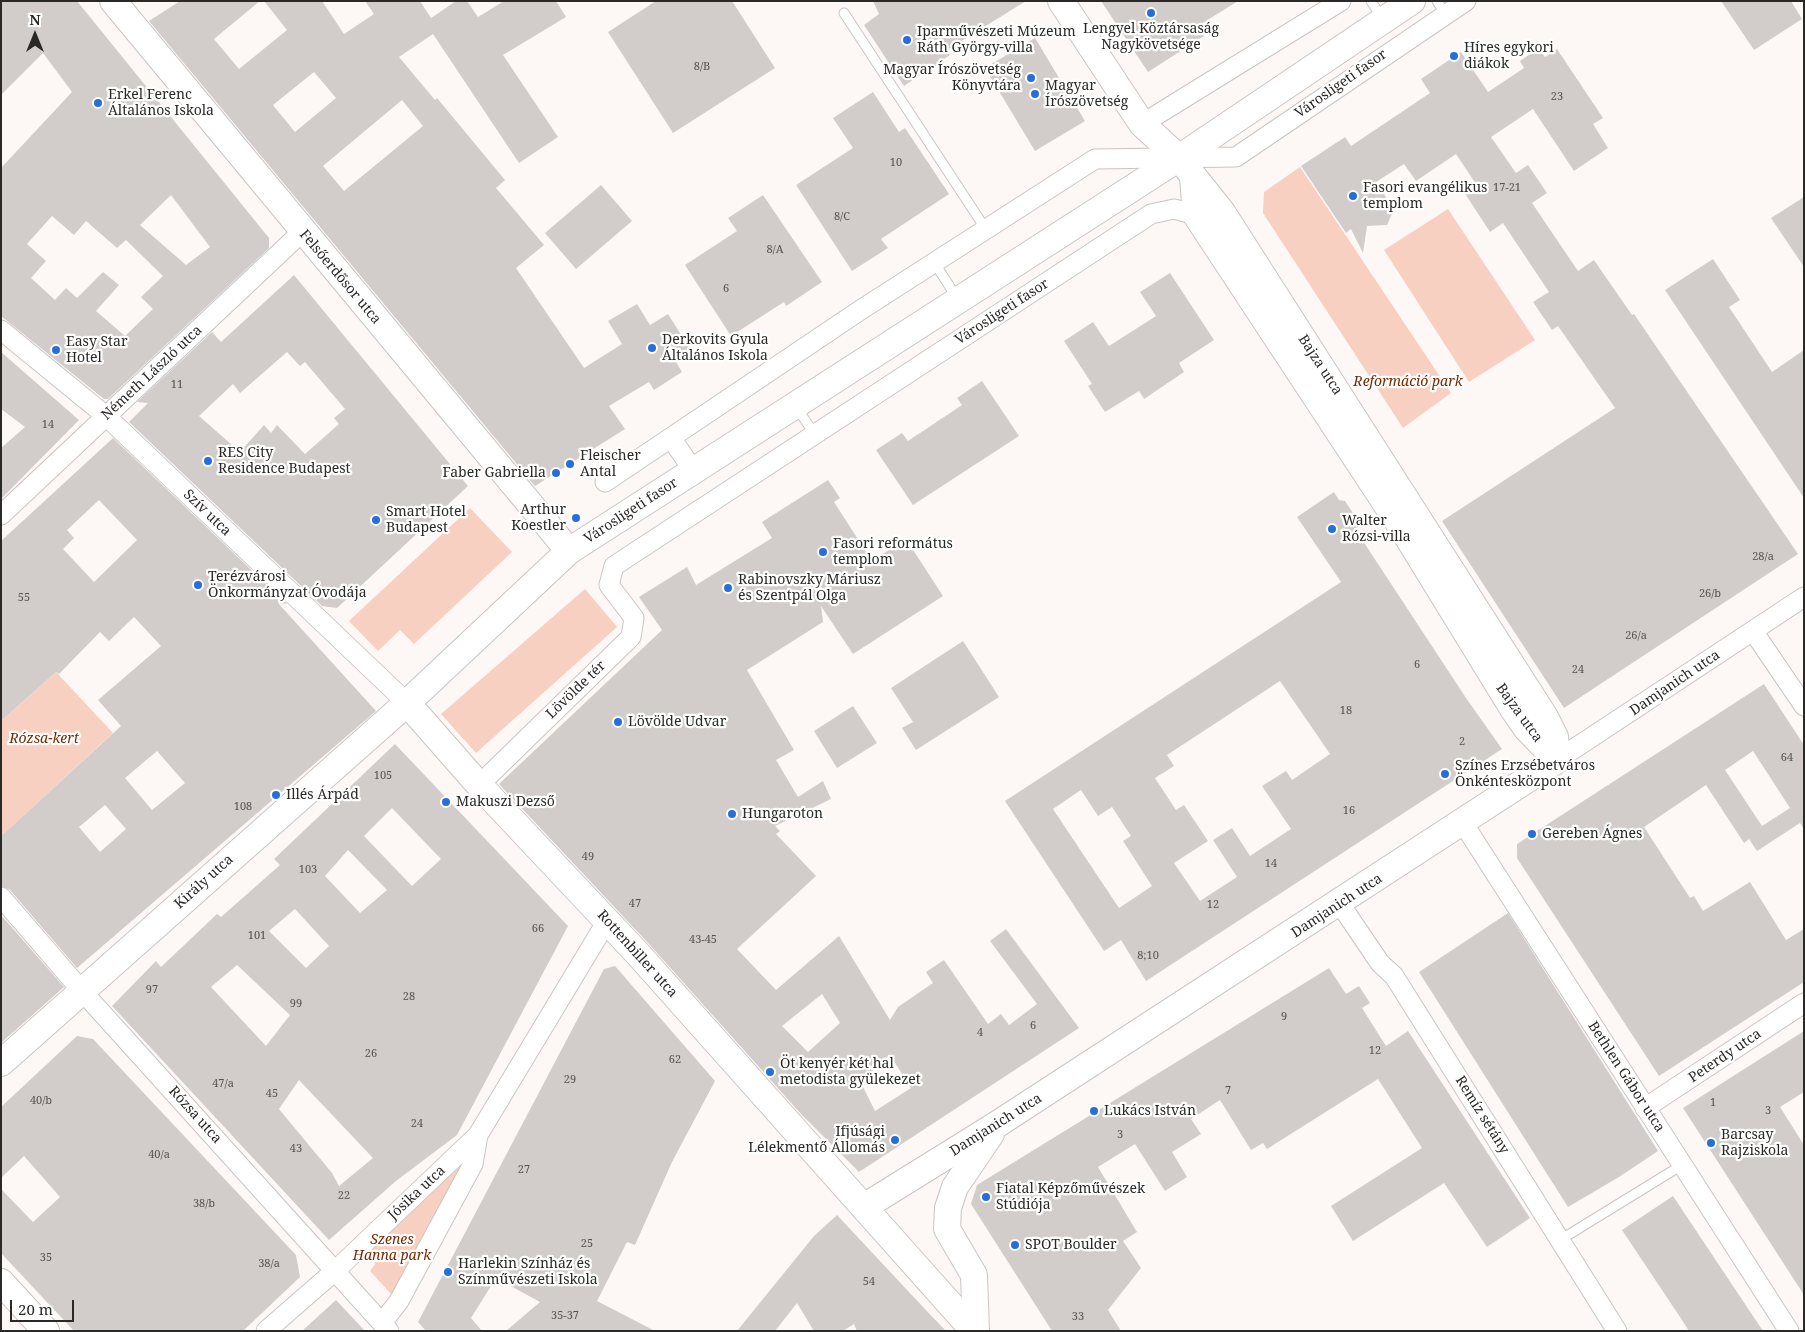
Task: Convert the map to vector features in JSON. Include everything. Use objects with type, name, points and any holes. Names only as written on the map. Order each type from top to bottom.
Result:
[{"type":"street","name":"Felsőerdősor utca","points":[[113,1],[302,232],[569,551]]},
{"type":"street","name":"Bajza utca","points":[[1061,1],[1142,124],[1186,168],[1222,212],[1312,373]]},
{"type":"street","points":[[1142,124],[1341,1]]},
{"type":"street","name":"Városligeti fasor","points":[[569,551],[958,300],[1186,168],[1377,11],[1412,1]]},
{"type":"street","name":"Városligeti fasor","points":[[605,482],[985,228],[1095,159],[1186,168],[1236,157],[1441,8],[1466,1]]},
{"type":"street","name":"Bajza utca","points":[[1186,168],[1196,215],[1312,373],[1410,522],[1513,710],[1527,729],[1557,760]]},
{"type":"street","name":"Városligeti fasor","points":[[609,585],[614,566],[1152,214],[1174,209],[1196,215]]},
{"type":"street","name":"Németh László utca","points":[[1,514],[302,232]]},
{"type":"street","name":"Szív utca","points":[[1,330],[106,416],[407,703]]},
{"type":"street","name":"Városligeti fasor","points":[[671,438],[693,470]]},
{"type":"street","points":[[407,703],[569,551]]},
{"type":"street","name":"Lövölde tér","points":[[479,785],[631,637],[634,618],[609,585]]},
{"type":"street","name":"Damjanich utca","points":[[864,1207],[996,1126],[1340,904],[1804,597]]},
{"type":"street","points":[[1753,630],[1804,706]]},
{"type":"street","name":"Rottenbiller utca","points":[[407,703],[479,785],[607,921],[975,1331]]},
{"type":"street","name":"Király utca","points":[[1,1063],[407,703]]},
{"type":"street","name":"Bethlen Gábor utca","points":[[1463,824],[1788,1331]]},
{"type":"street","name":"Rózsa utca","points":[[1,897],[82,991],[336,1270],[385,1327]]},
{"type":"street","name":"Remíz sétány","points":[[1340,904],[1380,962],[1394,976],[1617,1331]]},
{"type":"street","name":"Jósika utca","points":[[266,1331],[336,1270],[478,1136],[607,921]]},
{"type":"street","name":"Peterdy utca","points":[[1646,1108],[1804,1003]]},
{"type":"street","points":[[975,1331],[974,1275],[947,1230],[948,1208],[955,1187],[996,1126]]},
{"type":"street","name":"Jósika utca","points":[[385,1327],[473,1164],[478,1136]]},
{"type":"street","points":[[1,1282],[46,1331]]},
{"type":"lane","points":[[844,13],[985,228]]},
{"type":"lane","points":[[934,262],[958,300]]},
{"type":"lane","points":[[795,404],[815,435]]},
{"type":"lane","points":[[1556,1232],[1682,1165]]},
{"type":"green space","name":"Reformáció park","points":[[1300,167],[1451,393],[1403,428],[1263,213],[1264,192]]},
{"type":"green space","points":[[1448,209],[1535,340],[1469,382],[1384,250]]},
{"type":"green space","points":[[470,508],[512,552],[414,644],[400,630],[378,651],[349,621]]},
{"type":"green space","points":[[585,589],[617,627],[476,753],[441,714]]},
{"type":"green space","name":"Rózsa-kert","points":[[56,672],[113,733],[1,836],[1,721]]},
{"type":"green space","name":"Szenes Hanna park","points":[[457,1157],[465,1162],[393,1296],[370,1271],[375,1264],[374,1259],[363,1247]]},
{"type":"building","points":[[1,1],[77,1],[269,238],[269,248],[108,399],[104,399],[1,316],[1,168],[72,92],[43,53],[1,95]],"holes":[[[171,195],[210,247],[186,265],[140,225]],[[52,216],[74,235],[86,221],[117,248],[126,240],[163,276],[141,297],[153,309],[125,336],[96,311],[119,285],[103,272],[77,298],[66,288],[55,300],[31,278],[46,261],[27,244]]]},
{"type":"building","points":[[180,1],[260,1],[214,39],[239,69],[287,30],[264,1],[322,1],[344,34],[374,14],[365,1],[420,1],[431,18],[456,1],[467,1],[478,17],[504,1],[556,1],[566,17],[503,55],[558,137],[519,163],[433,34],[399,57],[435,100],[437,98],[505,180],[496,188],[544,245],[516,268],[584,368],[622,344],[608,321],[637,304],[650,325],[668,314],[692,352],[676,362],[682,372],[654,390],[649,382],[609,406],[625,429],[535,486],[149,21]],"holes":[[[314,72],[336,98],[295,132],[273,105]],[[402,100],[423,126],[344,191],[323,166]]]},
{"type":"building","points":[[656,1],[732,1],[775,68],[673,133],[608,32]]},
{"type":"building","points":[[873,1],[1026,1],[947,50],[950,55],[904,86],[864,25],[879,14]]},
{"type":"building","points":[[1101,1],[1238,1],[1198,26],[1204,36],[1148,72]]},
{"type":"building","points":[[1721,1],[1791,1],[1802,19],[1754,50]]},
{"type":"building","name":"Magyar Írószövetség","points":[[1035,38],[1085,121],[1035,151],[985,68]]},
{"type":"building","points":[[1539,48],[1545,57],[1557,49],[1603,118],[1593,124],[1608,148],[1574,171],[1533,109],[1491,137],[1516,173],[1528,165],[1547,193],[1532,203],[1578,271],[1594,260],[1632,315],[1634,314],[1798,554],[1564,708],[1442,521],[1615,408],[1558,326],[1552,330],[1533,302],[1549,292],[1503,223],[1490,232],[1464,192],[1476,184],[1456,154],[1416,181],[1404,164],[1376,182],[1394,209],[1387,225],[1367,226],[1363,253],[1351,229],[1346,233],[1301,166],[1345,137],[1351,146],[1430,93],[1421,79],[1461,52],[1488,92],[1524,68],[1520,61]]},
{"type":"building","points":[[873,92],[899,132],[905,128],[949,194],[881,239],[888,248],[852,271],[796,185],[853,148],[833,118]]},
{"type":"building","points":[[601,185],[632,221],[576,269],[545,233]]},
{"type":"building","points":[[763,195],[822,282],[786,306],[784,302],[731,336],[685,265],[737,231],[728,218]]},
{"type":"building","points":[[1804,197],[1804,267],[1771,218]]},
{"type":"building","points":[[1713,259],[1740,300],[1729,307],[1772,372],[1804,350],[1804,498],[1665,290]]},
{"type":"building","points":[[1170,273],[1214,340],[1179,363],[1184,372],[1144,399],[1139,391],[1105,412],[1088,386],[1092,384],[1064,341],[1093,322],[1109,346],[1156,316],[1140,292]]},
{"type":"building","points":[[294,275],[468,486],[337,608],[322,606],[129,422],[148,403],[137,402],[212,332],[221,342]],"holes":[[[287,352],[300,366],[305,362],[345,409],[334,418],[339,424],[305,454],[277,425],[271,433],[264,425],[240,452],[199,416],[233,384],[240,393]]]},
{"type":"building","points":[[1,352],[79,420],[1,499],[1,448],[25,427],[1,409]]},
{"type":"building","points":[[982,381],[1019,436],[913,505],[876,450],[902,433],[908,441],[962,405],[957,398]]},
{"type":"building","points":[[113,438],[287,604],[278,603],[376,711],[77,968],[10,890],[1,886],[1,836],[121,726],[98,700],[161,646],[134,617],[109,641],[100,632],[59,674],[56,672],[1,721],[1,541]],"holes":[[[99,500],[137,540],[94,582],[63,549],[74,538],[67,530]],[[157,751],[185,783],[152,810],[125,778]],[[105,805],[126,829],[100,852],[79,827]]]},
{"type":"building","points":[[828,480],[840,498],[834,502],[872,561],[906,539],[943,596],[853,654],[821,606],[823,622],[747,670],[794,750],[776,760],[798,797],[823,781],[831,799],[775,826],[780,831],[776,834],[816,876],[737,949],[776,990],[839,936],[890,1020],[898,1007],[933,983],[926,972],[944,960],[988,1024],[1001,1014],[1009,1025],[1037,1004],[990,941],[1006,929],[1079,1028],[859,1172],[801,1114],[649,944],[499,784],[662,630],[639,597],[687,567],[696,585],[772,538],[762,522]],"holes":[[[822,994],[840,1023],[808,1052],[782,1026]],[[890,1055],[911,1088],[875,1111],[860,1081]]]},
{"type":"building","points":[[1334,492],[1339,500],[1345,501],[1355,516],[1353,522],[1363,537],[1361,538],[1466,698],[1502,749],[1146,981],[1121,940],[1104,951],[1005,801],[1341,582],[1297,517]],"holes":[[[1280,681],[1330,754],[1292,780],[1286,771],[1262,786],[1291,829],[1250,856],[1232,828],[1213,840],[1237,877],[1200,901],[1174,863],[1208,841],[1184,805],[1176,810],[1155,778],[1174,766],[1167,755]],[[1081,790],[1098,816],[1112,807],[1131,836],[1123,841],[1152,886],[1119,908],[1053,809]]]},
{"type":"building","points":[[963,641],[999,697],[916,750],[902,728],[913,722],[891,688]]},
{"type":"building","points":[[1764,684],[1804,745],[1804,829],[1800,823],[1757,851],[1749,839],[1744,843],[1706,785],[1644,827],[1690,898],[1694,896],[1703,911],[1750,882],[1786,940],[1804,929],[1804,982],[1659,1076],[1517,858],[1517,844]],"holes":[[[1753,751],[1790,808],[1762,826],[1725,770]]]},
{"type":"building","points":[[853,706],[877,743],[837,768],[814,731]]},
{"type":"building","points":[[395,744],[568,926],[457,1135],[396,1181],[329,1240],[112,1006],[156,961],[161,967],[217,914],[221,917],[280,865],[274,859]],"holes":[[[392,808],[441,859],[412,886],[364,836]],[[348,850],[387,890],[360,913],[325,876]],[[295,909],[329,946],[306,968],[269,931]],[[237,965],[290,1015],[266,1046],[211,987]],[[299,1080],[373,1158],[339,1186],[332,1173],[279,1109]]]},
{"type":"building","points":[[1508,913],[1658,1151],[1568,1207],[1419,972]]},
{"type":"building","points":[[1,915],[64,987],[1,1043]]},
{"type":"building","points":[[615,966],[715,1081],[672,1162],[635,1245],[627,1242],[597,1301],[655,1331],[506,1331],[540,1302],[496,1278],[471,1318],[482,1331],[426,1331],[418,1322],[604,969]]},
{"type":"building","points":[[1329,968],[1346,994],[1359,986],[1370,1003],[1362,1008],[1386,1046],[1408,1031],[1530,1218],[1487,1247],[1444,1183],[1353,1241],[1331,1206],[1422,1148],[1378,1079],[1267,1149],[1263,1143],[1251,1150],[1220,1100],[1191,1119],[1201,1134],[1172,1152],[1187,1177],[1165,1191],[1135,1144],[1098,1167],[1137,1232],[1123,1241],[1141,1268],[1108,1310],[1121,1331],[1052,1331],[971,1204],[977,1185]]},
{"type":"building","points":[[1804,1031],[1804,1092],[1780,1107],[1804,1145],[1804,1295],[1683,1108]]},
{"type":"building","points":[[77,1036],[93,1039],[296,1255],[300,1277],[243,1331],[74,1331],[1,1253],[1,1189],[33,1222],[60,1197],[24,1156],[1,1178],[1,1107]]},
{"type":"building","points":[[1673,1196],[1763,1331],[1689,1331],[1622,1230]]},
{"type":"building","points":[[837,1215],[946,1331],[857,1331],[854,1324],[843,1331],[814,1331],[797,1303],[775,1331],[737,1331],[814,1236]]},
{"type":"building","points":[[336,1300],[365,1331],[302,1331]]},
{"type":"place","name":"Lengyel Köztársaság Nagykövetsége","points":[[1151,13]]},
{"type":"place","name":"Iparművészeti Múzeum Ráth György-villa","points":[[907,40]]},
{"type":"place","name":"Híres egykori diákok","points":[[1454,56]]},
{"type":"place","name":"Magyar Írószövetség Könyvtára","points":[[1031,78]]},
{"type":"place","name":"Magyar Írószövetség","points":[[1035,94]]},
{"type":"place","name":"Erkel Ferenc Általános Iskola","points":[[98,103]]},
{"type":"place","name":"Fasori evangélikus templom","points":[[1353,196]]},
{"type":"place","name":"Derkovits Gyula Általános Iskola","points":[[652,348]]},
{"type":"place","name":"Easy Star Hotel","points":[[56,350]]},
{"type":"place","name":"RES City Residence Budapest","points":[[208,461]]},
{"type":"place","name":"Fleischer Antal","points":[[570,464]]},
{"type":"place","name":"Faber Gabriella","points":[[556,473]]},
{"type":"place","name":"Arthur Koestler","points":[[576,518]]},
{"type":"place","name":"Smart Hotel Budapest","points":[[376,520]]},
{"type":"place","name":"Walter Rózsi-villa","points":[[1332,529]]},
{"type":"place","name":"Fasori református templom","points":[[823,552]]},
{"type":"place","name":"Terézvárosi Önkormányzat Óvodája","points":[[198,585]]},
{"type":"place","name":"Rabinovszky Máriusz és Szentpál Olga","points":[[728,588]]},
{"type":"place","name":"Lövölde Udvar","points":[[618,722]]},
{"type":"place","name":"Színes Erzsébetváros Önkéntesközpont","points":[[1445,774]]},
{"type":"place","name":"Illés Árpád","points":[[276,795]]},
{"type":"place","name":"Makuszi Dezső","points":[[446,802]]},
{"type":"place","name":"Hungaroton","points":[[732,814]]},
{"type":"place","name":"Gereben Ágnes","points":[[1532,834]]},
{"type":"place","name":"Öt kenyér két hal metodista gyülekezet","points":[[770,1072]]},
{"type":"place","name":"Lukács István","points":[[1094,1111]]},
{"type":"place","name":"Ifjúsági Lélekmentő Állomás","points":[[895,1140]]},
{"type":"place","name":"Barcsay Rajziskola","points":[[1711,1143]]},
{"type":"place","name":"Fiatal Képzőművészek Stúdiója","points":[[986,1197]]},
{"type":"place","name":"SPOT Boulder","points":[[1015,1245]]},
{"type":"place","name":"Harlekin Színház és Színművészeti Iskola","points":[[448,1272]]}]
